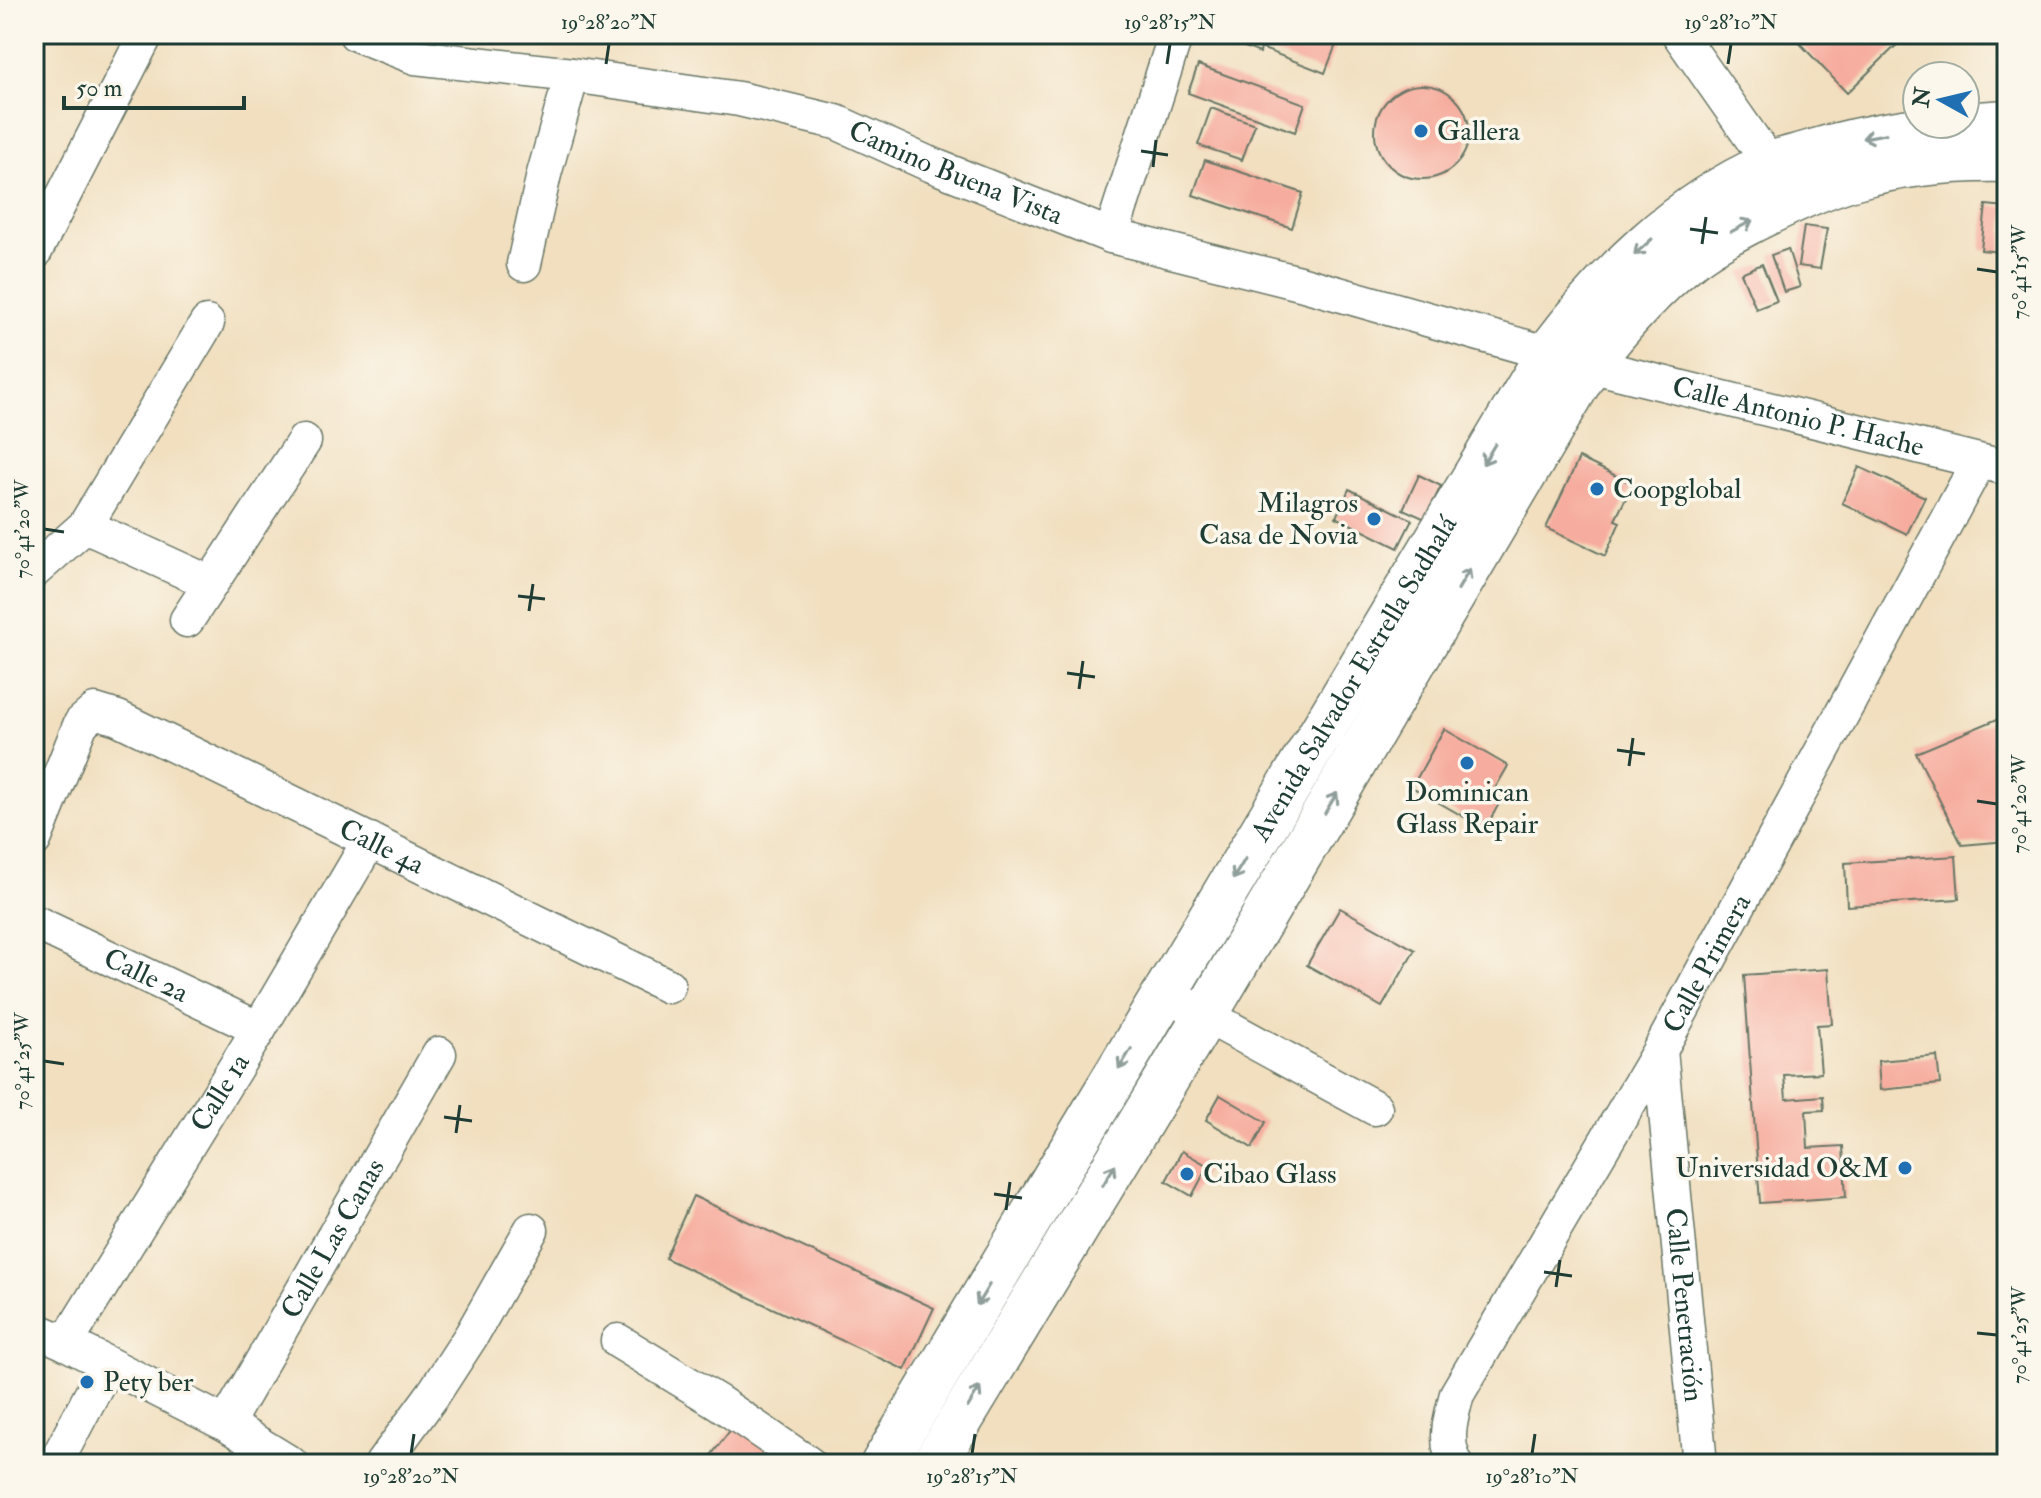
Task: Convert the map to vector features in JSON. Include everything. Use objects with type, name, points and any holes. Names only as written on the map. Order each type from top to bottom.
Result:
[{"type":"highway","name":"Avenida Salvador Estrella Sadhalá","points":[[934,1464],[1206,1014],[1569,360],[1579,313],[1621,267],[1672,222],[1718,190],[1770,164],[1881,134],[2007,131]]},
{"type":"highway","name":"Avenida Salvador Estrella Sadhalá","points":[[883,1464],[1165,993],[1569,360],[1614,332],[1642,301],[1692,256],[1735,229],[1785,204],[1853,178],[1977,159],[2007,131]]},
{"type":"street","points":[[34,253],[146,34]]},
{"type":"street","name":"Camino Buena Vista","points":[[356,34],[415,57],[739,99],[836,122],[927,163],[1111,236],[1300,283],[1569,360]]},
{"type":"street","points":[[1111,236],[1176,34]]},
{"type":"street","points":[[1679,34],[1770,164]]},
{"type":"street","points":[[524,264],[544,174],[572,75]]},
{"type":"street","points":[[34,571],[85,526],[207,323]]},
{"type":"street","name":"Calle Antonio P. Hache","points":[[1569,360],[1992,466]]},
{"type":"street","points":[[187,620],[304,441]]},
{"type":"street","name":"Calle Primera","points":[[1456,1464],[1450,1454],[1449,1425],[1457,1394],[1660,1050],[1992,466]]},
{"type":"street","points":[[85,526],[210,583]]},
{"type":"street","name":"Calle 4a","points":[[34,840],[81,723],[95,711],[118,718],[668,986]]},
{"type":"street","name":"Calle 1a","points":[[66,1343],[259,1029],[370,840]]},
{"type":"street","name":"Calle 2a","points":[[34,922],[259,1029]]},
{"type":"street","points":[[1165,993],[1375,1108]]},
{"type":"street","name":"Calle Penetración","points":[[1660,1050],[1700,1464]]},
{"type":"street","name":"Calle Las Canas","points":[[226,1424],[439,1054]]},
{"type":"street","points":[[382,1464],[471,1336],[531,1230]]},
{"type":"street","points":[[34,1329],[226,1424],[291,1464]]},
{"type":"street","points":[[618,1341],[718,1402],[809,1464]]},
{"type":"street","points":[[55,1464],[107,1365]]},
{"type":"building","points":[[1223,34],[1261,34],[1258,43],[1264,45],[1268,34],[1340,34],[1325,73],[1261,48],[1260,53],[1221,38]]},
{"type":"building","points":[[1791,34],[1908,34],[1847,93]]},
{"type":"building","points":[[1198,65],[1305,104],[1295,132],[1188,93]]},
{"type":"building","name":"Gallera","points":[[1422,85],[1440,89],[1455,99],[1465,114],[1469,132],[1465,150],[1455,165],[1440,175],[1422,179],[1404,175],[1389,165],[1379,150],[1375,132],[1379,114],[1389,99],[1404,89]]},
{"type":"building","points":[[1211,108],[1255,124],[1242,160],[1198,145]]},
{"type":"building","points":[[1205,160],[1303,193],[1292,228],[1193,195]]},
{"type":"building","points":[[1986,205],[2006,207],[2001,252],[1981,250]]},
{"type":"building","points":[[1804,226],[1827,229],[1820,269],[1798,266]]},
{"type":"building","points":[[1788,249],[1800,287],[1784,292],[1771,255]]},
{"type":"building","points":[[1762,264],[1777,301],[1756,309],[1741,273]]},
{"type":"building","points":[[1579,458],[1633,484],[1615,520],[1620,522],[1605,556],[1546,528]]},
{"type":"building","points":[[1859,467],[1925,497],[1907,534],[1842,503]]},
{"type":"building","points":[[1419,475],[1441,486],[1425,519],[1403,509]]},
{"type":"building","name":"Milagros Casa de Novia","points":[[1349,489],[1412,520],[1398,548],[1336,517]]},
{"type":"building","points":[[2007,715],[2007,841],[1962,845],[1916,753]]},
{"type":"building","points":[[1444,729],[1508,766],[1490,797],[1500,802],[1485,829],[1412,787]]},
{"type":"building","points":[[1956,856],[1959,899],[1847,906],[1845,863]]},
{"type":"building","points":[[1340,908],[1415,950],[1382,1007],[1307,965]]},
{"type":"building","points":[[1828,969],[1832,1024],[1817,1025],[1821,1073],[1784,1075],[1786,1099],[1823,1096],[1824,1110],[1806,1111],[1808,1148],[1843,1146],[1846,1197],[1760,1203],[1744,975]]},
{"type":"building","points":[[1937,1056],[1940,1084],[1880,1090],[1878,1061]]},
{"type":"building","points":[[1220,1095],[1266,1122],[1252,1148],[1206,1120]]},
{"type":"building","name":"Cibao Glass","points":[[1182,1151],[1208,1166],[1192,1196],[1166,1181]]},
{"type":"building","points":[[693,1196],[934,1308],[905,1370],[665,1258]]},
{"type":"building","points":[[736,1423],[789,1464],[717,1464],[709,1458]]},
{"type":"place","name":"Gallera","points":[[1421,131]]},
{"type":"place","name":"Coopglobal","points":[[1597,489]]},
{"type":"place","name":"Milagros Casa de Novia","points":[[1374,519]]},
{"type":"place","name":"Dominican Glass Repair","points":[[1467,763]]},
{"type":"place","name":"Universidad O&M","points":[[1905,1168]]},
{"type":"place","name":"Cibao Glass","points":[[1187,1174]]},
{"type":"place","name":"Pety ber","points":[[87,1382]]}]
